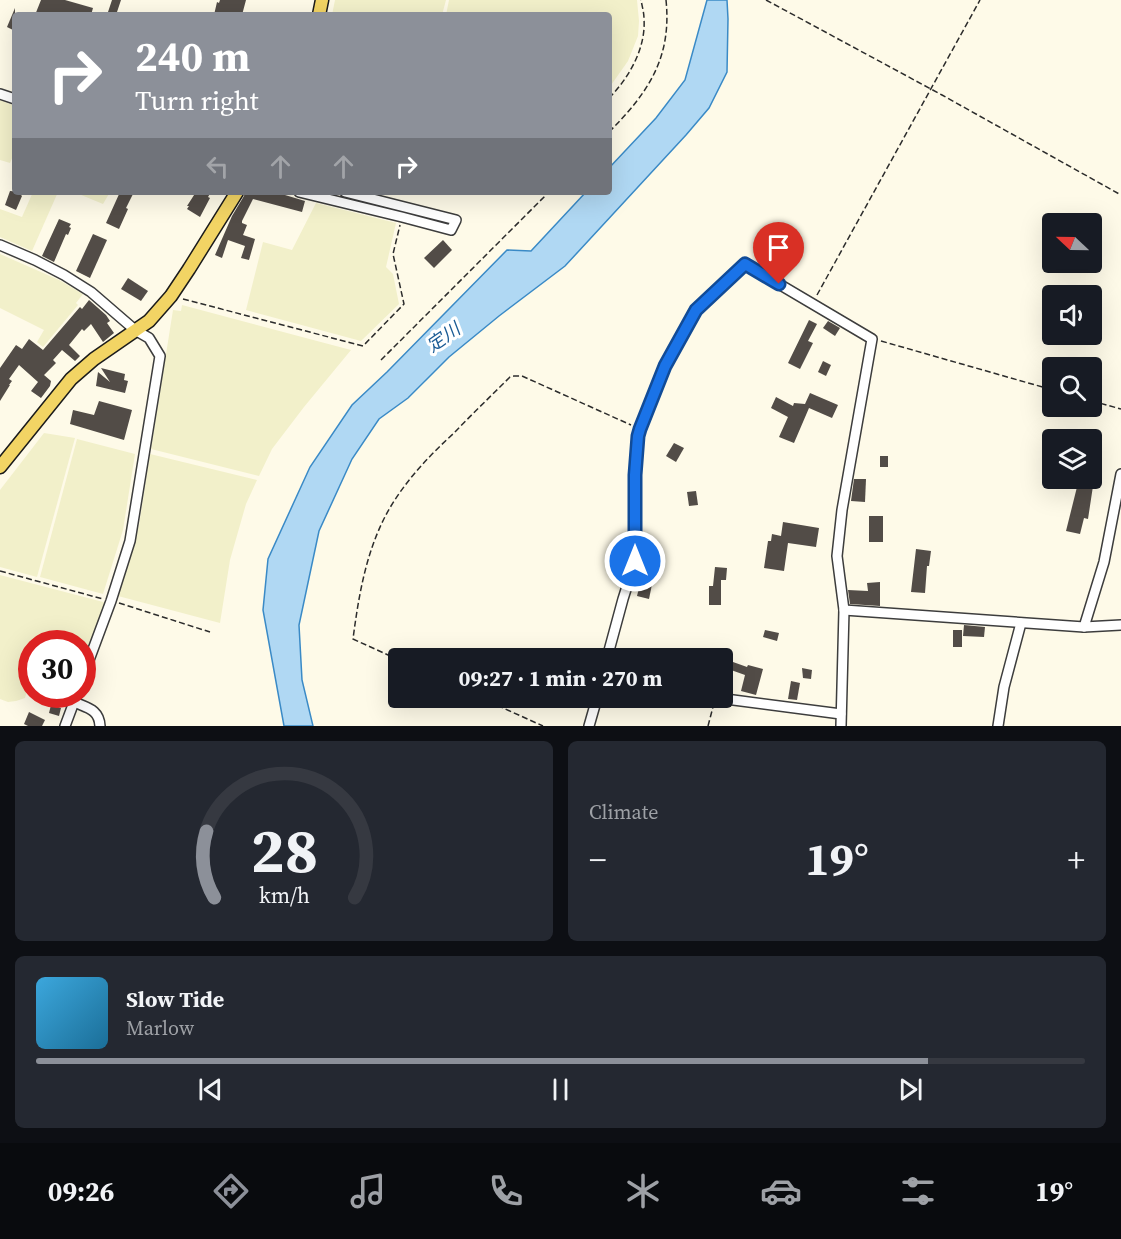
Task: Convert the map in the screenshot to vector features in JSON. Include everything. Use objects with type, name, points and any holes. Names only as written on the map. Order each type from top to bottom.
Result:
[{"type":"main road","points":[[0,466],[71,379],[94,359],[149,321],[171,296],[235,195]]},
{"type":"street","points":[[311,195],[451,230],[456,220],[357,195]]},
{"type":"street","points":[[0,245],[45,265],[92,292],[135,330],[149,338],[160,356],[130,541],[96,641]]},
{"type":"street","points":[[610,648],[635,561],[635,475],[640,429],[665,366],[696,310],[745,264],[872,339],[842,510],[837,556],[844,610],[841,726]]},
{"type":"street","points":[[1084,627],[1104,562],[1121,474]]},
{"type":"street","points":[[844,610],[1084,627],[1121,625]]},
{"type":"street","points":[[998,726],[1004,687],[1021,623]]},
{"type":"street","points":[[733,700],[841,714]]},
{"type":"street","points":[[65,726],[71,708]]},
{"type":"street","points":[[90,708],[100,718],[100,726]]},
{"type":"street","points":[[590,726],[594,708]]},
{"type":"path","points":[[612,94],[627,75],[642,41],[644,21],[641,0]]},
{"type":"path","points":[[612,129],[641,98],[652,81],[664,45],[668,24],[666,0]]},
{"type":"path","points":[[766,0],[930,88],[1121,195]]},
{"type":"path","points":[[813,303],[980,0]]},
{"type":"path","points":[[381,360],[546,195]]},
{"type":"path","points":[[171,296],[363,346],[404,304],[393,254],[402,217]]},
{"type":"path","points":[[872,339],[1042,387]]},
{"type":"path","points":[[388,655],[353,639],[358,599],[379,531],[390,507],[421,465],[510,377],[522,376],[640,429]]},
{"type":"path","points":[[1102,404],[1121,409]]},
{"type":"path","points":[[0,571],[111,601],[210,632]]},
{"type":"path","points":[[503,708],[543,726]]},
{"type":"path","points":[[708,726],[712,708]]},
{"type":"shaded area","points":[[335,0],[446,0],[443,12],[333,12]]},
{"type":"shaded area","points":[[449,0],[637,0],[638,36],[628,61],[612,84],[612,12],[447,12]]},
{"type":"shaded area","points":[[0,100],[12,105],[12,158],[10,163],[0,160]]},
{"type":"shaded area","points":[[32,195],[57,195],[32,251],[0,237],[0,209],[22,217]]},
{"type":"shaded area","points":[[81,195],[108,195],[103,204]]},
{"type":"shaded area","points":[[316,203],[396,223],[386,267],[393,274],[399,304],[361,341],[246,310],[263,242],[292,250]]},
{"type":"shaded area","points":[[0,254],[59,280],[83,294],[76,303],[78,305],[43,347],[37,342],[44,330],[0,308]]},
{"type":"shaded area","points":[[182,305],[351,350],[272,449],[259,476],[151,449],[173,310],[181,311]]},
{"type":"shaded area","points":[[44,433],[75,438],[37,577],[0,567],[0,490]]},
{"type":"shaded area","points":[[77,439],[135,454],[123,530],[103,594],[40,577]]},
{"type":"shaded area","points":[[150,454],[257,480],[246,504],[230,560],[220,623],[118,596],[139,525]]},
{"type":"shaded area","points":[[0,575],[107,603],[96,632],[96,630],[18,630],[18,700],[8,702],[0,699]]},
{"type":"water","name":"定川","points":[[707,0],[727,0],[727,72],[709,108],[565,266],[449,357],[408,398],[379,419],[352,459],[319,531],[299,625],[302,680],[313,726],[284,726],[263,610],[268,559],[310,467],[352,405],[507,250],[531,251],[583,195],[612,195],[612,165],[656,118],[685,80]]},
{"type":"building","points":[[41,0],[65,0],[93,8],[92,12],[36,12]]},
{"type":"building","points":[[112,0],[121,0],[117,12],[108,12]]},
{"type":"building","points":[[220,0],[246,0],[243,12],[215,12],[217,2],[219,3]]},
{"type":"building","points":[[12,15],[12,30],[7,27]]},
{"type":"building","points":[[10,191],[12,195],[22,196],[16,210],[5,205]]},
{"type":"building","points":[[119,195],[132,195],[119,229],[106,223]]},
{"type":"building","points":[[194,195],[209,195],[210,198],[200,217],[187,209],[189,206],[187,206]]},
{"type":"building","points":[[285,195],[305,201],[302,212],[253,199],[242,221],[247,225],[243,235],[255,239],[249,260],[241,258],[245,246],[228,240],[222,258],[215,255],[232,216],[244,196]]},
{"type":"building","points":[[59,219],[71,224],[69,227],[71,228],[54,262],[42,256]]},
{"type":"building","points":[[93,234],[107,240],[90,278],[76,271]]},
{"type":"building","points":[[443,240],[452,250],[434,268],[424,258]]},
{"type":"building","points":[[128,278],[148,291],[141,301],[121,289]]},
{"type":"building","points":[[89,300],[106,315],[110,321],[107,323],[114,333],[103,342],[91,324],[84,331],[82,329],[69,345],[80,356],[75,361],[62,350],[53,360],[56,363],[44,375],[51,381],[41,398],[31,391],[38,382],[19,365],[9,379],[12,381],[0,401],[0,368],[16,345],[22,349],[29,339],[43,350],[80,307],[82,309]]},
{"type":"building","points":[[809,320],[817,324],[808,341],[813,343],[800,369],[788,363]]},
{"type":"building","points":[[828,321],[840,328],[835,336],[823,328]]},
{"type":"building","points":[[823,361],[831,365],[826,376],[818,372]]},
{"type":"building","points":[[101,368],[125,374],[124,380],[128,381],[125,393],[96,386],[98,372],[110,382]]},
{"type":"building","points":[[810,393],[838,405],[832,418],[809,408],[794,443],[779,437],[788,417],[771,408],[776,397],[793,406],[794,403],[805,404]]},
{"type":"building","points":[[99,401],[132,410],[124,440],[70,424],[73,410],[94,415]]},
{"type":"building","points":[[674,443],[684,448],[676,462],[666,456]]},
{"type":"building","points":[[880,456],[888,456],[888,467],[880,467]]},
{"type":"building","points":[[854,479],[866,479],[865,502],[851,501]]},
{"type":"building","points":[[1076,489],[1093,489],[1088,519],[1084,518],[1080,534],[1066,531]]},
{"type":"building","points":[[696,491],[698,505],[689,506],[687,492]]},
{"type":"building","points":[[869,516],[883,516],[883,542],[869,542]]},
{"type":"building","points":[[783,522],[819,528],[816,547],[788,543],[784,571],[764,568],[768,541],[771,541],[772,534],[781,536]]},
{"type":"building","points":[[916,549],[931,551],[929,566],[927,566],[925,593],[911,592]]},
{"type":"building","points":[[647,557],[657,560],[649,599],[637,596]]},
{"type":"building","points":[[715,567],[727,568],[726,580],[721,580],[721,605],[709,605],[709,586],[713,586]]},
{"type":"building","points":[[880,582],[880,606],[850,604],[848,590],[868,591],[867,583]]},
{"type":"building","points":[[964,625],[985,627],[984,637],[963,636]]},
{"type":"building","points":[[765,630],[779,633],[777,641],[763,637]]},
{"type":"building","points":[[953,630],[962,630],[962,647],[953,647]]},
{"type":"building","points":[[733,662],[763,669],[756,695],[741,691],[745,675],[733,671]]},
{"type":"building","points":[[802,668],[812,670],[811,679],[803,678]]},
{"type":"building","points":[[791,681],[800,683],[797,700],[788,699]]},
{"type":"building","points":[[50,708],[61,708],[59,716],[49,713]]},
{"type":"building","points":[[29,712],[45,720],[42,726],[24,724]]},
{"type":"route","points":[[635,561],[635,475],[638,436],[665,366],[696,310],[745,264],[779,284]]}]
